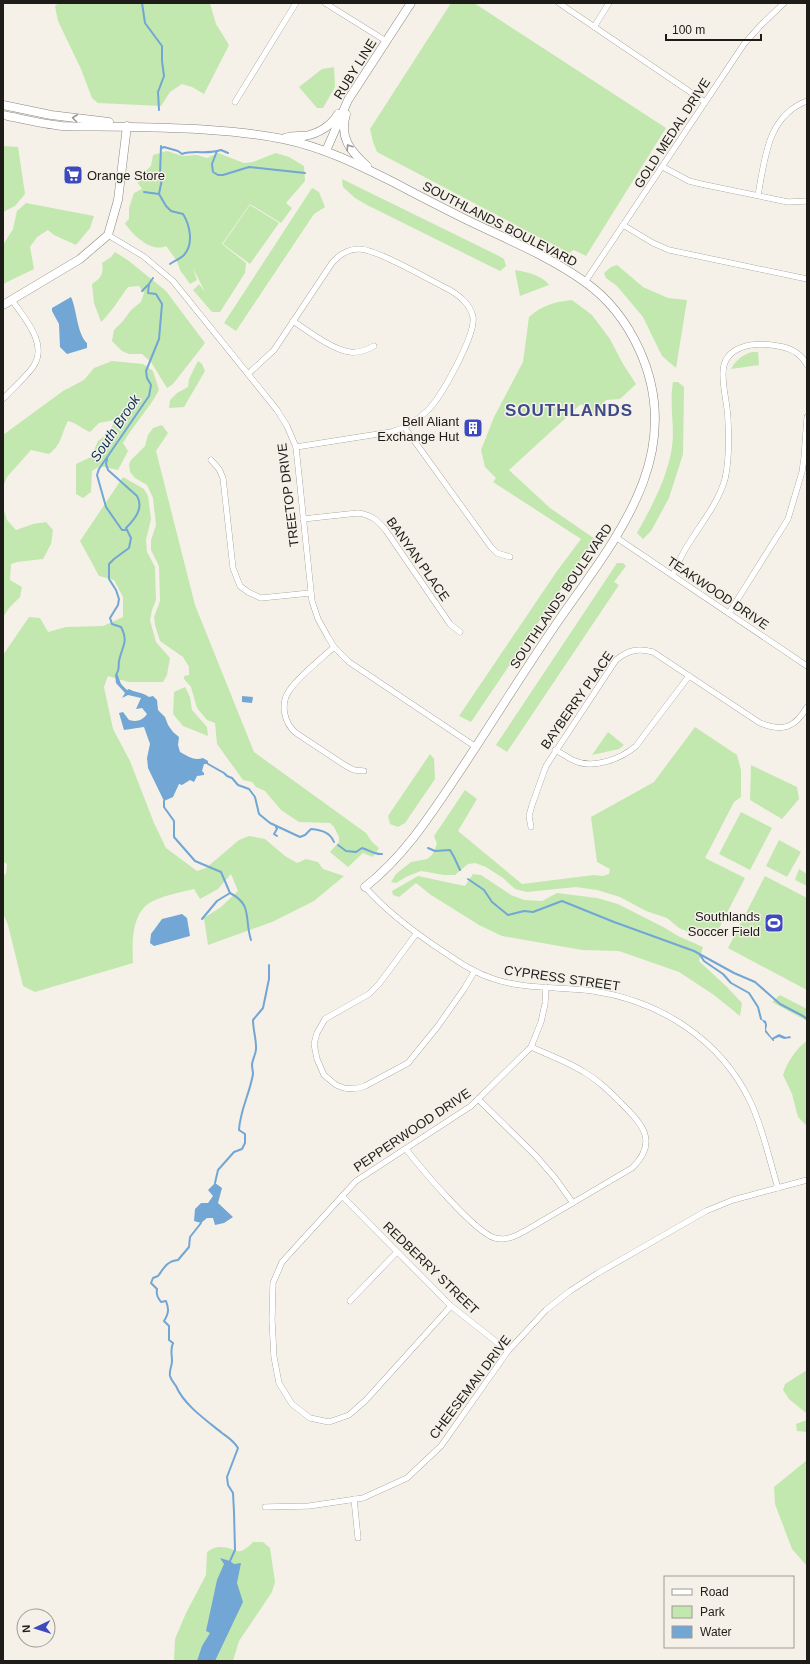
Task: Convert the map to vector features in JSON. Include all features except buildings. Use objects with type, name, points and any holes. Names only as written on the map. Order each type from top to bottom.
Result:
[{"type":"main road","name":"RUBY LINE","points":[[326,151],[348,100],[411,3]]},
{"type":"main road","points":[[283,139],[289,136],[310,135],[322,130],[333,121],[341,107],[348,100]]},
{"type":"main road","points":[[348,100],[344,124],[345,142],[351,151],[376,174]]},
{"type":"main road","name":"SOUTHLANDS BOULEVARD","points":[[3,105],[51,115],[109,122],[127,126]]},
{"type":"main road","name":"SOUTHLANDS BOULEVARD","points":[[3,115],[62,126],[127,126],[255,134],[283,139],[326,151],[546,258],[585,282],[614,308],[635,340],[644,360],[650,380],[654,401],[655,423],[650,462],[644,481],[616,538],[544,641],[476,747],[417,833],[397,857],[365,887]]},
{"type":"main road","points":[[3,305],[80,259],[108,235],[118,200],[127,126]]},
{"type":"street","points":[[235,102],[296,3]]},
{"type":"street","points":[[325,3],[386,41]]},
{"type":"street","points":[[559,3],[705,102]]},
{"type":"street","points":[[594,27],[609,3]]},
{"type":"street","name":"GOLD MEDAL DRIVE","points":[[585,282],[705,102],[754,32],[784,3]]},
{"type":"street","points":[[758,196],[766,152],[774,129],[785,115],[795,107],[807,101]]},
{"type":"street","points":[[663,167],[689,181],[788,202],[807,202]]},
{"type":"street","points":[[623,225],[653,243],[669,250],[807,279]]},
{"type":"street","name":"TREETOP DRIVE","points":[[108,235],[144,256],[179,287],[277,410],[288,426],[296,447],[310,593],[318,619],[334,647],[358,668],[476,747]]},
{"type":"street","points":[[248,374],[268,357],[332,263],[343,253],[354,249],[364,249],[379,255],[450,290],[465,301],[473,318],[472,331],[436,401],[420,418],[405,428],[384,433],[296,447]]},
{"type":"street","points":[[3,398],[34,366],[39,350],[34,332],[12,300]]},
{"type":"street","points":[[293,321],[332,345],[350,352],[367,350],[374,346]]},
{"type":"street","points":[[673,575],[685,550],[715,501],[725,477],[728,421],[723,375],[726,361],[730,355],[741,347],[764,344],[790,348],[799,354],[807,365]]},
{"type":"street","points":[[729,613],[788,519],[802,472],[807,417]]},
{"type":"street","points":[[405,428],[491,547],[497,553],[510,557]]},
{"type":"street","points":[[210,460],[219,469],[223,478],[233,568],[240,586],[248,592],[261,598],[310,593]]},
{"type":"street","name":"BANYAN PLACE","points":[[303,519],[358,513],[376,518],[450,624],[460,632]]},
{"type":"street","name":"TEAKWOOD DRIVE","points":[[616,538],[807,666]]},
{"type":"street","points":[[334,647],[289,690],[285,702],[285,716],[289,726],[296,733],[343,764],[354,770],[364,771]]},
{"type":"street","name":"BAYBERRY PLACE","points":[[531,828],[529,816],[546,766],[555,750],[616,660],[624,653],[642,649],[653,652],[760,723],[768,726],[783,727],[794,723],[800,718],[807,707]]},
{"type":"street","points":[[555,750],[575,761],[584,764],[608,761],[628,754],[636,746],[689,676]]},
{"type":"street","name":"CYPRESS STREET","points":[[365,887],[388,910],[416,934],[474,972],[508,983],[619,996],[644,1004],[676,1020],[701,1039],[732,1070],[751,1102],[778,1188]]},
{"type":"street","points":[[416,934],[379,984],[369,994],[325,1019],[317,1033],[314,1044],[317,1059],[324,1075],[336,1085],[344,1088],[360,1088],[408,1063],[438,1026],[474,972]]},
{"type":"street","name":"PEPPERWOOD DRIVE","points":[[451,1306],[366,1400],[349,1415],[329,1422],[310,1418],[292,1404],[279,1383],[274,1357],[272,1320],[273,1283],[282,1262],[356,1181],[406,1149],[478,1099],[531,1048],[541,1022],[545,1004],[546,987]]},
{"type":"street","points":[[406,1149],[425,1174],[475,1224],[490,1236],[508,1239],[525,1231],[632,1168],[644,1154],[646,1146],[646,1138],[642,1127],[634,1116],[597,1080],[571,1065],[531,1048]]},
{"type":"street","points":[[478,1099],[536,1156],[556,1178],[573,1203]]},
{"type":"street","name":"CHEESEMAN DRIVE","points":[[264,1508],[309,1506],[362,1498],[407,1478],[441,1446],[508,1351],[546,1310],[570,1291],[598,1273],[706,1211],[733,1200],[807,1180]]},
{"type":"street","name":"REDBERRY STREET","points":[[342,1196],[451,1306],[508,1351]]},
{"type":"street","points":[[350,1301],[397,1252]]},
{"type":"street","points":[[354,1499],[358,1538]]},
{"type":"green space","points":[[59,3],[210,3],[216,24],[229,45],[204,94],[192,87],[182,84],[170,92],[161,106],[98,103],[92,98],[81,69],[58,21],[55,6]]},
{"type":"green space","points":[[451,3],[474,3],[666,128],[586,256],[574,250],[569,253],[377,152],[370,129]]},
{"type":"green space","points":[[334,67],[335,87],[323,108],[317,108],[299,87],[322,69]]},
{"type":"green space","points":[[3,146],[18,147],[25,194],[15,206],[3,212]]},
{"type":"green space","points":[[167,151],[182,156],[197,155],[207,158],[218,153],[244,163],[253,162],[276,153],[289,157],[304,166],[305,181],[286,203],[292,208],[281,223],[250,204],[222,244],[246,263],[245,273],[220,312],[212,312],[193,290],[199,284],[205,292],[193,268],[197,280],[190,284],[180,270],[177,261],[166,246],[161,248],[155,247],[143,242],[132,233],[125,223],[129,219],[129,208],[134,193],[142,189],[138,183],[139,177],[151,166],[153,155]]},
{"type":"green space","points":[[342,179],[499,256],[504,259],[506,266],[500,271],[367,205],[355,198],[343,187]]},
{"type":"green space","points":[[312,188],[319,192],[325,207],[314,214],[236,331],[224,323]]},
{"type":"green space","points":[[26,203],[94,216],[90,228],[76,245],[54,235],[48,230],[37,237],[30,247],[34,269],[3,284],[3,245],[13,229],[17,211]]},
{"type":"green space","points":[[250,205],[279,223],[250,264],[223,244]]},
{"type":"green space","points":[[115,252],[129,261],[166,291],[205,343],[173,384],[167,388],[151,362],[142,354],[129,354],[122,351],[112,341],[114,330],[131,310],[141,302],[144,293],[139,286],[128,287],[101,322],[94,303],[92,284],[98,280],[101,275],[103,270],[102,263],[111,257]]},
{"type":"green space","points":[[617,265],[643,287],[668,298],[687,300],[676,368],[662,356],[643,317],[617,286],[606,278],[604,273],[611,267]]},
{"type":"green space","points":[[515,270],[538,276],[549,285],[520,296]]},
{"type":"green space","points":[[572,300],[592,315],[610,339],[623,364],[636,384],[620,399],[606,400],[593,416],[581,404],[509,470],[550,508],[595,539],[471,722],[459,716],[557,571],[581,539],[493,482],[496,478],[485,467],[481,450],[494,417],[523,362],[529,317],[549,305]]},
{"type":"green space","points":[[752,352],[758,352],[759,365],[731,369],[740,358]]},
{"type":"green space","points":[[112,361],[143,364],[153,371],[159,390],[151,404],[123,443],[128,451],[118,470],[100,466],[92,471],[91,492],[83,498],[76,494],[76,464],[91,457],[98,441],[109,433],[115,420],[99,423],[90,432],[68,421],[59,443],[54,450],[49,454],[31,450],[7,477],[3,487],[3,435],[63,391],[84,380],[94,368]]},
{"type":"green space","points":[[198,361],[202,364],[205,371],[184,407],[169,408],[170,400],[177,393],[188,387],[189,379]]},
{"type":"green space","points":[[673,382],[678,382],[684,387],[683,454],[669,498],[651,531],[643,539],[637,533],[663,481],[670,459],[673,439]]},
{"type":"green space","points":[[162,425],[168,433],[156,451],[195,605],[254,752],[366,833],[372,842],[379,848],[373,857],[363,853],[348,867],[330,852],[339,842],[339,837],[334,827],[330,823],[299,822],[281,810],[265,791],[256,787],[252,782],[243,780],[217,744],[215,723],[207,720],[197,708],[191,687],[184,679],[184,676],[189,675],[189,667],[183,657],[160,641],[154,617],[160,601],[159,566],[151,550],[151,540],[156,525],[153,498],[147,485],[135,478],[130,472],[129,464],[145,446],[148,435],[153,428]]},
{"type":"green space","points":[[123,477],[144,489],[148,496],[151,519],[146,540],[147,552],[155,567],[156,600],[150,620],[156,642],[170,658],[167,675],[163,682],[128,682],[108,676],[104,687],[113,729],[130,761],[154,823],[166,848],[197,871],[206,868],[239,840],[249,836],[265,839],[285,856],[297,863],[306,859],[318,862],[323,869],[344,876],[314,901],[272,922],[208,945],[204,918],[221,907],[238,891],[231,874],[218,889],[200,899],[194,889],[160,898],[147,905],[141,911],[137,919],[133,936],[133,963],[35,992],[23,986],[8,925],[3,913],[3,875],[6,874],[7,864],[3,862],[3,655],[29,617],[40,618],[48,632],[66,627],[103,626],[123,617],[123,597],[114,580],[99,576],[80,541]]},
{"type":"green space","points":[[3,507],[7,520],[16,530],[33,524],[46,522],[53,530],[51,544],[43,559],[11,564],[10,580],[22,587],[20,597],[9,608],[3,617]]},
{"type":"green space","points":[[617,563],[623,563],[626,566],[614,582],[619,585],[507,752],[496,745]]},
{"type":"green space","points":[[185,687],[190,697],[192,710],[207,727],[208,736],[183,726],[173,714],[174,692]]},
{"type":"green space","points":[[695,727],[737,755],[741,770],[741,797],[734,802],[705,858],[745,878],[716,934],[707,936],[693,934],[679,928],[667,918],[646,911],[620,897],[597,890],[576,887],[527,892],[515,889],[503,878],[486,867],[475,863],[468,864],[455,875],[444,875],[421,871],[396,883],[391,882],[396,874],[411,862],[427,859],[432,855],[437,844],[434,836],[465,790],[477,799],[458,831],[522,884],[594,875],[603,876],[609,874],[610,869],[597,862],[591,817],[654,782]]},
{"type":"green space","points":[[608,732],[624,745],[619,749],[592,755]]},
{"type":"green space","points":[[430,754],[434,759],[435,779],[405,823],[398,827],[390,824],[388,816]]},
{"type":"green space","points":[[751,765],[797,787],[799,799],[782,819],[750,800]]},
{"type":"green space","points":[[741,812],[772,828],[750,870],[719,854]]},
{"type":"green space","points":[[779,840],[801,852],[787,877],[766,866]]},
{"type":"green space","points":[[799,869],[807,874],[807,886],[795,880]]},
{"type":"green space","points":[[473,874],[481,875],[511,895],[524,900],[542,901],[557,893],[597,898],[618,904],[678,936],[703,947],[699,961],[742,1003],[740,1016],[714,995],[679,972],[619,951],[582,950],[502,936],[479,925],[431,895],[416,883],[399,897],[393,895],[392,891],[418,876],[465,886]]},
{"type":"green space","name":"Southlands Soccer Field","points":[[765,876],[807,898],[807,990],[728,948]]},
{"type":"green space","points":[[780,995],[807,1009],[807,1021],[772,1002]]},
{"type":"green space","points":[[807,1041],[807,1126],[798,1117],[792,1094],[783,1075],[792,1056]]},
{"type":"green space","points":[[807,1370],[807,1419],[806,1413],[789,1399],[783,1390],[785,1384]]},
{"type":"green space","points":[[807,1420],[807,1432],[797,1431],[796,1424]]},
{"type":"green space","points":[[807,1460],[807,1566],[792,1549],[775,1504],[774,1487]]},
{"type":"green space","points":[[253,1542],[263,1542],[270,1548],[275,1582],[272,1592],[239,1641],[233,1661],[174,1661],[175,1639],[186,1613],[206,1575],[207,1552],[219,1547],[240,1551]]},
{"type":"water","points":[[71,297],[79,328],[87,343],[87,348],[67,354],[60,347],[59,324],[52,311],[52,308]]},
{"type":"water","points":[[117,673],[121,684],[127,690],[129,689],[149,697],[153,696],[157,700],[158,710],[165,717],[173,732],[179,737],[178,745],[180,752],[191,758],[203,758],[208,761],[208,764],[204,764],[202,771],[204,775],[197,776],[194,782],[190,780],[182,785],[179,784],[173,797],[164,801],[148,768],[147,758],[150,744],[144,727],[124,730],[119,713],[123,712],[129,720],[134,721],[141,720],[147,714],[142,708],[136,709],[141,698],[128,695],[122,698],[125,693],[116,683],[115,674]]},
{"type":"water","points":[[242,696],[253,697],[252,703],[242,702]]},
{"type":"water","points":[[182,914],[187,918],[190,936],[154,946],[150,943],[151,934],[162,919]]},
{"type":"water","points":[[761,1019],[766,1021],[766,1030],[772,1038],[779,1034],[786,1037],[790,1036],[791,1038],[784,1039],[779,1037],[773,1041],[765,1032],[765,1024]]},
{"type":"water","points":[[215,1183],[222,1188],[218,1203],[233,1217],[224,1223],[215,1225],[213,1218],[207,1218],[201,1223],[194,1221],[195,1209],[201,1203],[208,1203],[213,1196],[208,1190]]},
{"type":"water","points":[[220,1558],[234,1564],[241,1563],[237,1583],[243,1602],[215,1661],[197,1661],[202,1646],[210,1633],[206,1631],[217,1580],[224,1564]]},
{"type":"waterway","name":"South Brook","points":[[142,3],[145,23],[162,46],[164,76],[158,92],[159,110]]},
{"type":"waterway","name":"South Brook","points":[[161,146],[160,174],[162,179],[159,194],[166,206],[171,211],[183,214],[188,224],[190,234],[187,251],[184,255],[170,264]]},
{"type":"waterway","points":[[162,148],[164,147],[178,151],[182,154],[190,152],[217,151],[212,164],[213,172],[218,175],[223,175],[249,167],[305,173]]},
{"type":"waterway","points":[[217,151],[221,150],[228,153]]},
{"type":"waterway","points":[[144,192],[159,194]]},
{"type":"waterway","name":"South Brook","points":[[127,530],[122,530],[106,507],[97,475],[99,469],[149,396],[151,385],[147,378],[146,371],[159,339],[162,304],[156,294],[148,293],[149,284],[153,278]]},
{"type":"waterway","name":"South Brook","points":[[142,291],[148,285]]},
{"type":"waterway","points":[[107,459],[106,464],[108,470],[137,496],[140,505],[138,513],[126,528],[131,538],[129,548],[109,564],[109,579],[116,590],[119,599],[118,605],[110,618],[112,624],[121,627],[125,640],[117,673]]},
{"type":"waterway","points":[[208,764],[232,778],[238,785],[249,789],[255,797],[259,814],[270,823],[300,837],[305,835],[311,829],[322,831],[328,834],[334,842]]},
{"type":"waterway","name":"South Brook","points":[[164,801],[164,807],[174,821],[174,837],[195,861],[221,872],[230,893],[242,902],[245,907],[251,940]]},
{"type":"waterway","points":[[276,827],[277,829],[274,834],[277,836]]},
{"type":"waterway","points":[[338,845],[346,851],[356,852],[362,848],[374,853],[382,854]]},
{"type":"waterway","points":[[428,848],[435,851],[450,850],[460,870]]},
{"type":"waterway","points":[[468,879],[484,890],[492,902],[508,915],[524,911],[533,912],[562,901],[614,922],[694,951],[734,973],[755,982],[780,1004],[807,1019]]},
{"type":"waterway","points":[[202,919],[217,901],[230,893]]},
{"type":"waterway","points":[[700,955],[704,961],[723,974],[731,983],[749,993],[758,1007],[761,1019]]},
{"type":"waterway","name":"South Brook","points":[[215,1183],[218,1170],[234,1152],[242,1149],[245,1143],[245,1134],[239,1130],[241,1115],[253,1074],[252,1063],[256,1049],[253,1020],[263,1008],[269,979],[269,965]]},
{"type":"waterway","name":"South Brook","points":[[201,1223],[190,1237],[189,1247],[178,1260],[166,1265],[158,1276],[153,1278],[151,1283],[157,1289],[157,1295],[160,1301],[166,1301],[168,1306],[168,1313],[164,1321],[169,1326],[169,1340],[173,1343],[171,1350],[171,1379],[184,1400],[235,1443],[238,1448],[227,1477],[228,1485],[233,1493],[234,1512],[235,1550],[230,1561]]},
{"type":"place","name":"Orange Store","points":[[73,175]]},
{"type":"place","name":"Bell Aliant Exchange Hut","points":[[473,428]]},
{"type":"place","name":"Southlands Soccer Field","points":[[774,923]]},
{"type":"district","name":"SOUTHLANDS","points":[[569,410]]}]
